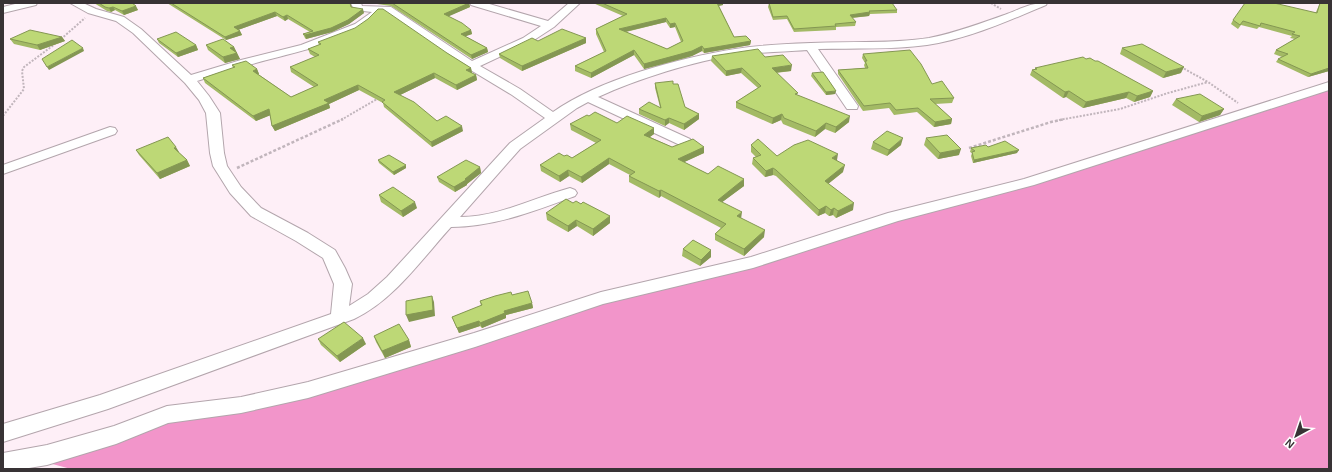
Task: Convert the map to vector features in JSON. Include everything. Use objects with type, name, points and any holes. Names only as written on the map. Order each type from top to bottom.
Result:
[{"type":"street","points":[[3,10],[32,3]]},
{"type":"street","points":[[75,3],[92,11],[120,19],[144,36],[189,80],[205,99],[213,113],[217,153],[224,174],[235,190],[256,212],[302,237],[329,254],[337,268],[343,284],[339,318]]},
{"type":"street","points":[[356,3],[356,5],[361,8],[385,9],[393,13],[401,20],[471,66],[516,92],[552,118]]},
{"type":"street","points":[[475,3],[550,25]]},
{"type":"street","points":[[471,66],[527,40],[550,25],[575,3]]},
{"type":"street","points":[[3,433],[101,403],[339,318],[362,307],[378,297],[448,222],[497,164],[515,146],[552,118],[588,97],[637,78],[736,52],[810,46],[911,43],[929,41],[961,33],[1012,16],[1042,3]]},
{"type":"street","points":[[189,80],[245,62],[304,47],[348,30],[368,20],[377,8]]},
{"type":"street","points":[[810,46],[852,106]]},
{"type":"street","points":[[3,463],[47,455],[109,437],[167,415],[241,405],[308,390],[475,340],[601,298],[753,262],[893,217],[1029,182],[1329,86]]},
{"type":"street","points":[[588,97],[614,111],[684,142]]},
{"type":"street","points":[[3,170],[110,131]]},
{"type":"street","points":[[448,222],[475,222],[494,218],[570,192]]},
{"type":"path","points":[[3,116],[24,89],[22,71],[24,67],[57,43],[92,11]]},
{"type":"path","points":[[1178,66],[1208,82],[1249,112]]},
{"type":"path","points":[[969,148],[1051,122],[1120,109],[1168,93],[1208,82]]},
{"type":"path","points":[[224,174],[327,127],[383,96]]},
{"type":"shaded area","points":[[1329,90],[1329,469],[71,469],[45,462],[166,422],[604,303],[897,221],[1034,185]]},
{"type":"building","points":[[99,3],[132,3],[136,6],[122,11],[113,7],[105,7]]},
{"type":"building","points":[[171,3],[350,3],[351,7],[363,9],[348,20],[331,28],[305,35],[303,34],[313,31],[287,15],[283,17],[275,12],[234,27],[240,31],[225,37]]},
{"type":"building","points":[[392,3],[469,3],[444,14],[462,23],[471,30],[461,34],[487,48],[471,55]]},
{"type":"building","points":[[602,3],[717,3],[734,37],[746,36],[751,41],[704,49],[702,46],[692,51],[644,64],[634,50],[591,73],[575,66],[606,51],[596,29],[627,14]],"holes":[[[666,18],[670,24],[675,23],[683,41],[667,49],[619,29]]]},
{"type":"building","points":[[769,3],[892,3],[897,10],[869,11],[870,12],[850,15],[856,22],[835,24],[836,26],[794,29],[787,16],[773,17]]},
{"type":"building","points":[[1245,3],[1274,3],[1317,13],[1320,3],[1329,3],[1329,68],[1311,74],[1278,59],[1288,54],[1276,50],[1300,36],[1292,34],[1295,32],[1261,23],[1260,26],[1243,21],[1240,25],[1233,20]]},
{"type":"building","points":[[378,9],[383,9],[471,68],[466,70],[476,75],[456,85],[434,73],[394,92],[414,102],[437,121],[446,116],[462,126],[431,142],[382,102],[385,100],[358,85],[324,100],[329,103],[272,126],[269,109],[253,116],[203,78],[235,67],[232,65],[246,61],[257,69],[253,71],[291,97],[318,85],[290,67],[319,55],[308,49],[321,44],[318,42],[355,28],[368,19]]},
{"type":"building","points":[[562,29],[586,38],[522,66],[499,54],[532,38],[538,41]]},
{"type":"building","points":[[30,30],[62,37],[37,45],[10,39]]},
{"type":"building","points":[[176,32],[196,45],[176,53],[157,39]]},
{"type":"building","points":[[223,39],[234,47],[230,48],[237,53],[223,57],[206,45]]},
{"type":"building","points":[[72,40],[83,48],[47,67],[42,59]]},
{"type":"building","points":[[1142,44],[1184,67],[1166,72],[1122,48]]},
{"type":"building","points":[[758,49],[765,57],[783,55],[792,65],[772,68],[798,93],[795,94],[850,116],[836,127],[826,123],[816,131],[784,118],[782,114],[773,118],[736,102],[761,86],[742,68],[726,71],[712,56]]},
{"type":"building","points":[[910,50],[921,64],[932,84],[942,81],[954,98],[930,99],[952,119],[935,122],[918,108],[896,110],[890,103],[864,106],[838,70],[868,68],[865,61],[867,61],[863,54]]},
{"type":"building","points":[[1083,57],[1098,61],[1153,91],[1137,96],[1129,92],[1086,102],[1069,91],[1065,92],[1032,70]]},
{"type":"building","points":[[823,72],[836,91],[826,92],[812,73]]},
{"type":"building","points":[[673,81],[673,84],[678,84],[685,107],[699,114],[684,124],[669,118],[665,120],[639,109],[649,102],[661,108],[655,83]]},
{"type":"building","points":[[1200,94],[1224,109],[1202,116],[1176,99]]},
{"type":"building","points":[[595,112],[617,123],[627,116],[654,128],[644,135],[672,147],[693,139],[704,147],[678,159],[708,174],[718,166],[744,179],[718,200],[742,212],[737,216],[765,230],[744,249],[715,234],[726,224],[661,190],[659,191],[629,176],[635,172],[609,158],[581,177],[568,170],[559,176],[540,165],[559,153],[572,158],[601,140],[570,124]]},
{"type":"building","points":[[887,131],[903,138],[889,150],[873,142]]},
{"type":"building","points":[[947,135],[961,149],[940,153],[926,138]]},
{"type":"building","points":[[168,137],[176,147],[174,148],[187,160],[157,173],[136,150]]},
{"type":"building","points":[[758,139],[777,156],[794,145],[808,140],[838,154],[832,158],[845,165],[825,181],[854,203],[838,211],[834,208],[831,210],[826,206],[819,210],[776,170],[773,168],[766,171],[753,158],[761,155],[751,145]]},
{"type":"building","points":[[1005,141],[1019,150],[974,160],[972,152],[975,151],[971,148],[986,145],[988,147]]},
{"type":"building","points":[[389,155],[406,165],[393,172],[378,160]]},
{"type":"building","points":[[466,160],[480,167],[465,179],[466,180],[454,187],[437,177]]},
{"type":"building","points":[[393,187],[415,202],[401,211],[379,195]]},
{"type":"building","points":[[566,199],[573,203],[576,201],[581,204],[583,202],[610,216],[593,229],[576,220],[568,226],[546,213]]},
{"type":"building","points":[[693,240],[711,250],[701,260],[683,249]]},
{"type":"building","points":[[528,291],[532,303],[504,311],[505,313],[480,323],[479,321],[457,328],[452,317],[482,305],[480,301],[511,292],[512,295]]},
{"type":"building","points":[[432,296],[433,310],[406,315],[406,301]]},
{"type":"building","points":[[344,322],[363,338],[337,356],[318,339]]},
{"type":"building","points":[[399,324],[409,340],[382,351],[374,336]]}]
